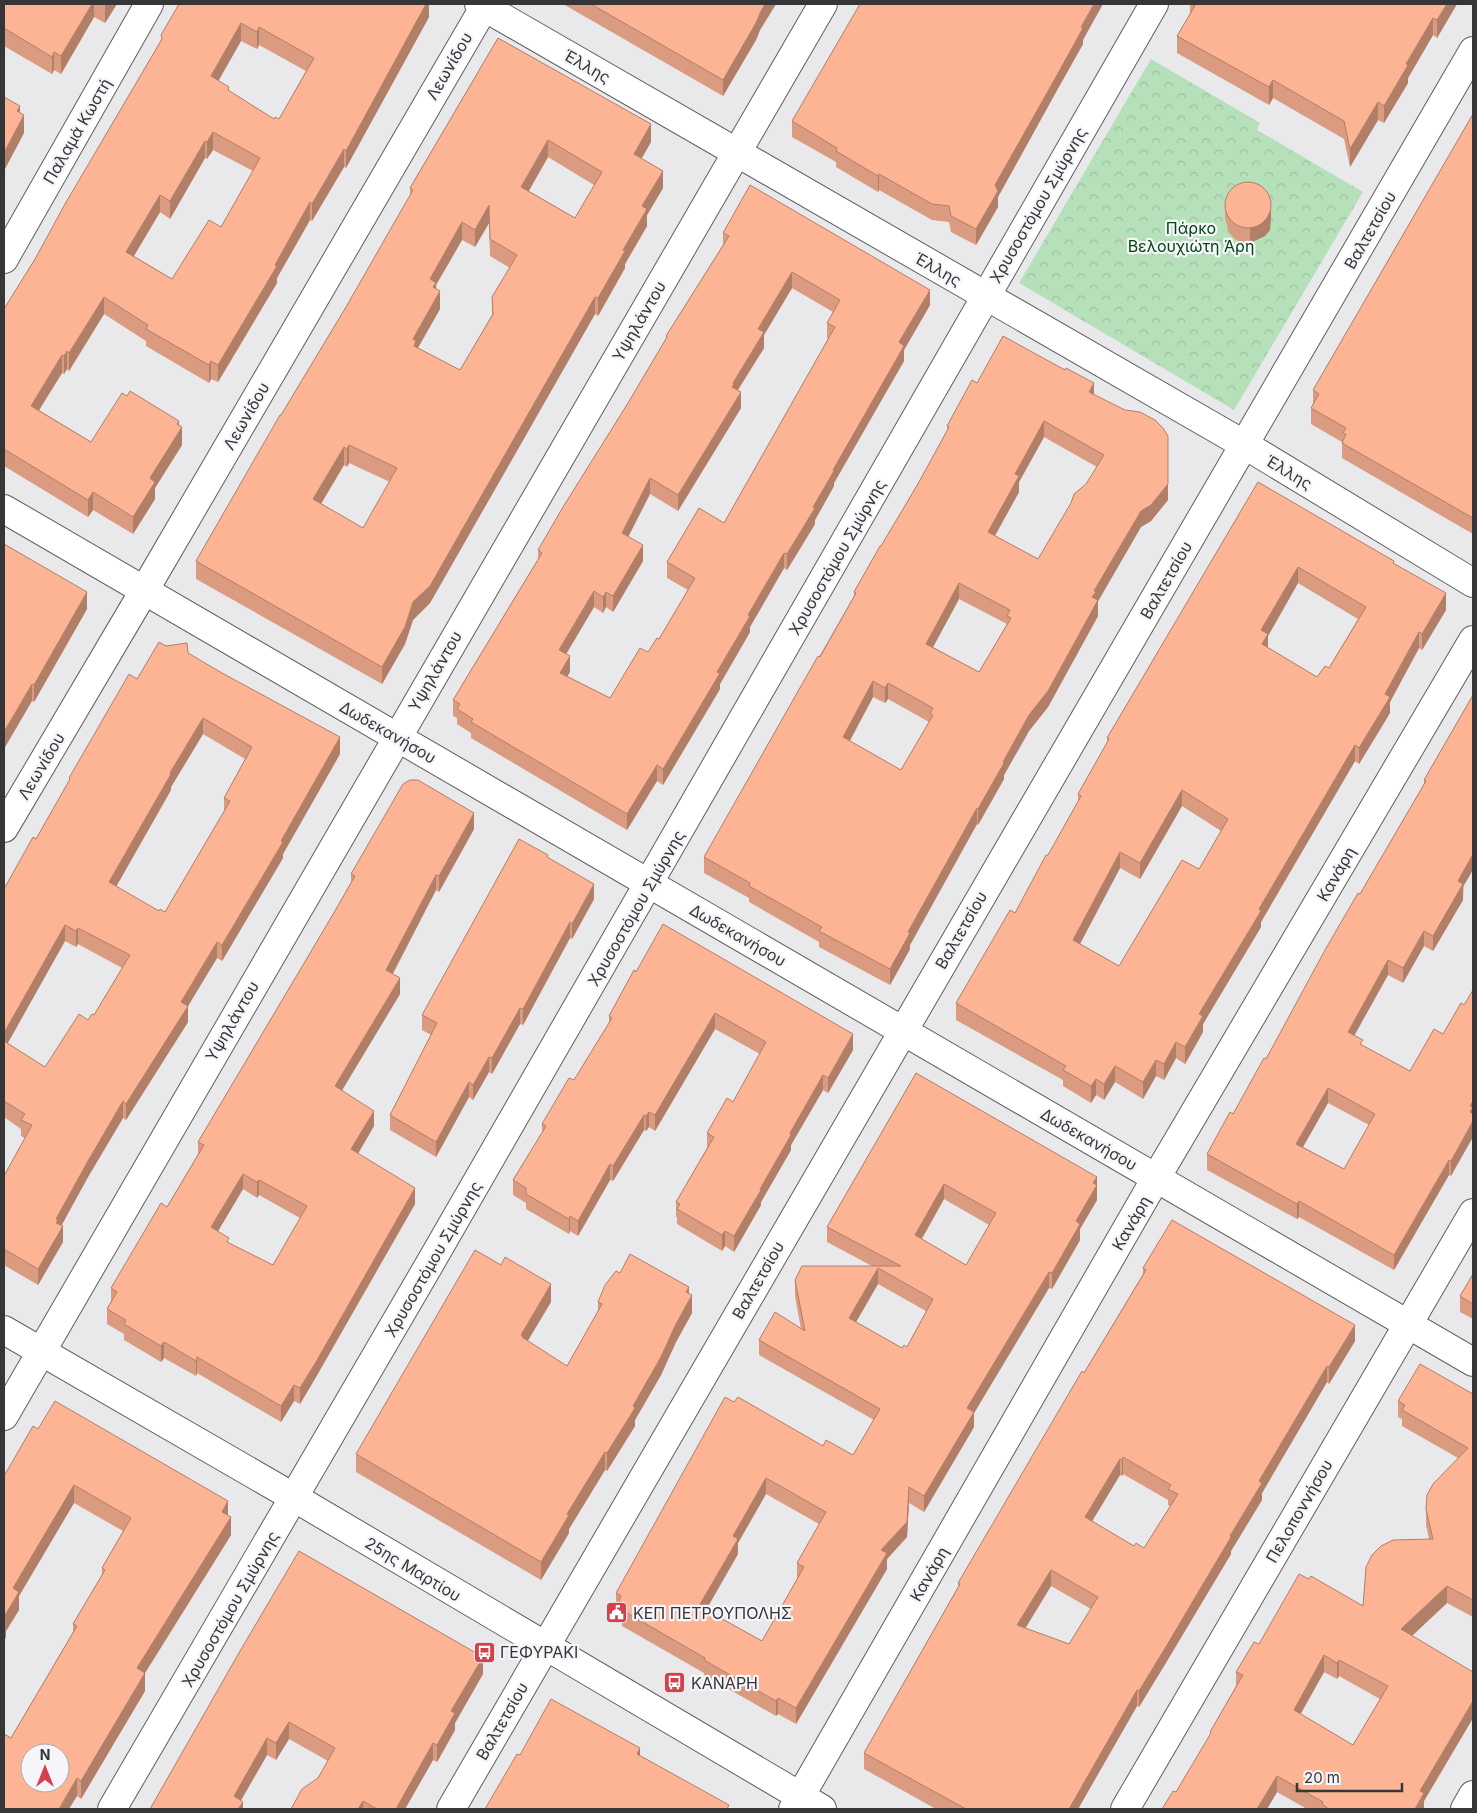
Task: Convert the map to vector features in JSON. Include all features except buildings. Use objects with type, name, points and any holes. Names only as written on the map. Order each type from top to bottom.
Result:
[{"type":"street","name":"Παλαμά Κωστή","points":[[4,259],[149,4]]},
{"type":"street","name":"Υψηλάντου","points":[[4,1416],[396,737],[738,153],[823,4]]},
{"type":"street","name":"Χρυσοστόμου Σμύρνης","points":[[112,1809],[295,1498],[650,884],[1154,4]]},
{"type":"street","name":"Έλλης","points":[[483,5],[1245,445],[1473,583]]},
{"type":"street","name":"Λεωνίδου","points":[[4,828],[144,591],[483,5]]},
{"type":"street","name":"Βαλτετσίου","points":[[451,1809],[902,1030],[1245,445],[1473,51]]},
{"type":"street","name":"Δωδεκανήσου","points":[[4,509],[1473,1362]]},
{"type":"street","name":"Κανάρη","points":[[805,1805],[1156,1178],[1473,640]]},
{"type":"street","name":"Πελοποννήσου","points":[[1125,1809],[1473,1213]]},
{"type":"street","name":"25ης Μαρτίου","points":[[4,1330],[546,1646],[805,1805]]},
{"type":"street","points":[[1465,1809],[1473,1795]]},
{"type":"green space","name":"Πάρκο Βελουχιώτη Άρη","points":[[1151,59],[1260,123],[1257,130],[1363,192],[1234,410],[1019,283]]},
{"type":"place","name":"ΚΕΠ ΠΕΤΡΟΥΠΟΛΗΣ","points":[[617,1613]]},
{"type":"place","name":"ΓΕΦΥΡΑΚΙ","points":[[484,1652]]},
{"type":"place","name":"ΚΑΝΑΡΗ","points":[[675,1683]]}]
